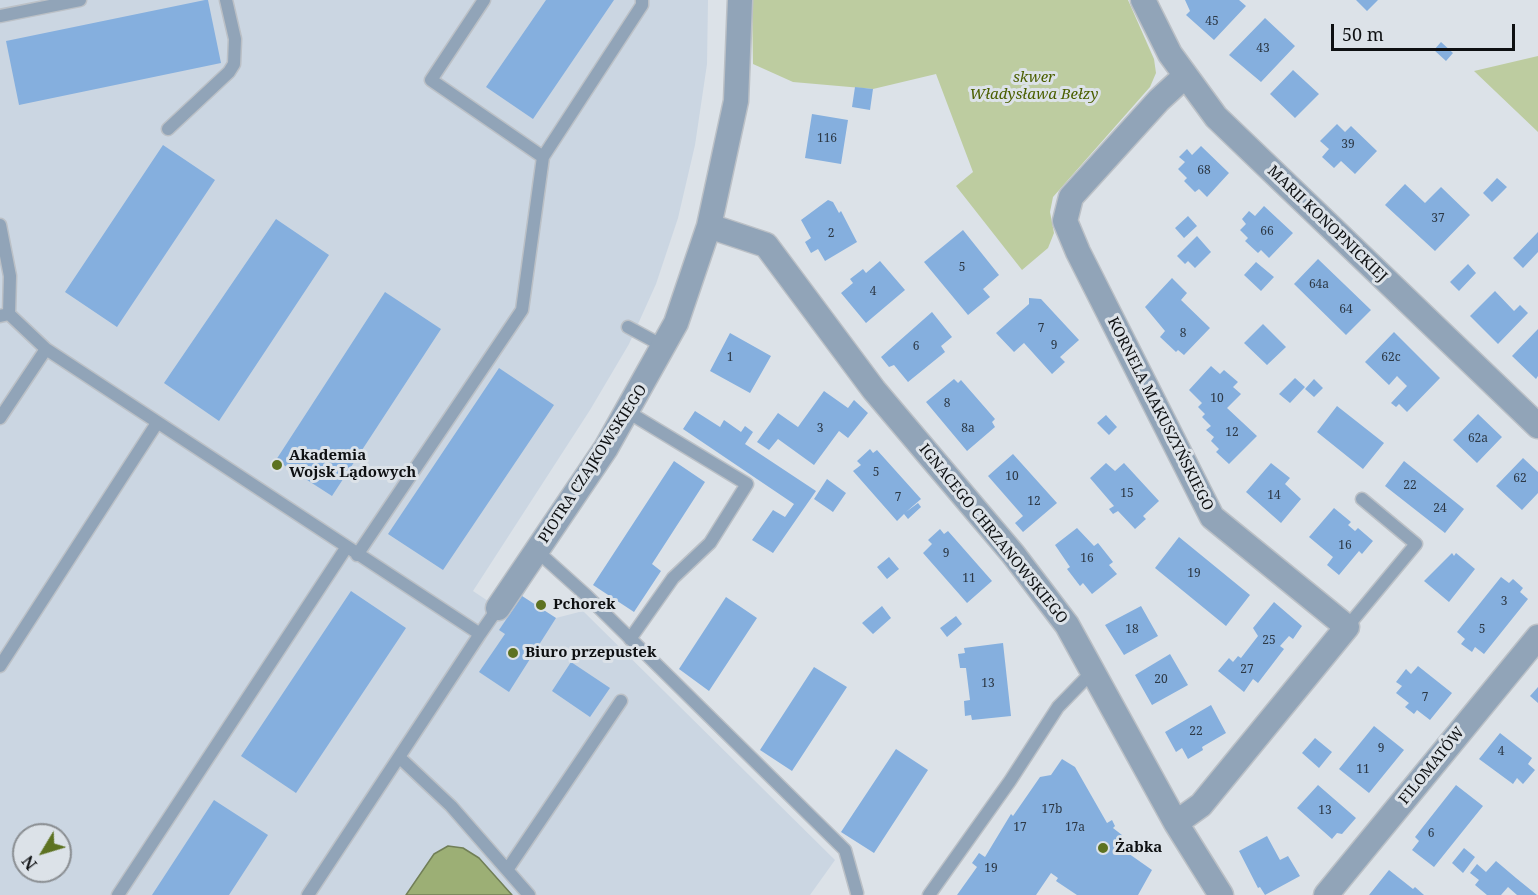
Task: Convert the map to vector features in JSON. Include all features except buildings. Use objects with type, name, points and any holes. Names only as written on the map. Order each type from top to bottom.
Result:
[{"type":"street","name":"PIOTRA CZAJKOWSKIEGO","points":[[498,608],[628,412],[665,347],[683,305],[709,226],[736,101],[740,0]]},
{"type":"street","name":"MARII KONOPNICKIEJ","points":[[1143,0],[1155,28],[1184,77],[1216,117],[1538,426]]},
{"type":"street","name":"KORNELA MAKUSZYŃSKIEGO","points":[[1184,77],[1159,100],[1071,197],[1065,221],[1078,252],[1212,517],[1347,627]]},
{"type":"street","name":"IGNACEGO CHRZANOWSKIEGO","points":[[709,226],[766,245],[874,390],[1040,589],[1067,625],[1176,822],[1221,895]]},
{"type":"street","points":[[1176,822],[1201,805],[1347,627]]},
{"type":"street","name":"FILOMATÓW","points":[[1326,895],[1538,637]]},
{"type":"lane","points":[[0,16],[80,0]]},
{"type":"lane","points":[[168,129],[230,72],[234,64],[235,39],[226,0]]},
{"type":"lane","points":[[484,0],[431,80],[543,157]]},
{"type":"lane","points":[[357,555],[522,310],[543,157],[642,5],[642,0]]},
{"type":"lane","points":[[0,225],[10,276],[4,315],[46,349],[480,634]]},
{"type":"lane","points":[[628,327],[665,347]]},
{"type":"lane","points":[[0,418],[46,349]]},
{"type":"lane","points":[[628,412],[747,484],[710,543],[673,578],[630,639]]},
{"type":"lane","points":[[0,666],[157,423]]},
{"type":"lane","points":[[1347,627],[1416,544],[1362,500]]},
{"type":"lane","points":[[118,895],[346,548]]},
{"type":"lane","points":[[537,551],[845,850],[857,893]]},
{"type":"lane","points":[[308,895],[498,608]]},
{"type":"lane","points":[[929,895],[1010,782],[1058,707],[1093,671]]},
{"type":"lane","points":[[507,870],[621,701]]},
{"type":"lane","points":[[399,757],[451,806],[529,895]]},
{"type":"shaded area","name":"Akademia Wojsk Lądowych","points":[[0,0],[708,0],[707,64],[695,145],[678,218],[656,284],[629,344],[590,410],[473,591],[509,615],[522,596],[556,618],[583,611],[835,860],[810,895],[0,895]]},
{"type":"shaded area","points":[[448,846],[463,848],[479,858],[512,895],[406,895],[434,854]]},
{"type":"green space","name":"skwer Władysława Bełzy","points":[[752,0],[1128,0],[1154,59],[1156,73],[1150,87],[1053,197],[1050,212],[1054,233],[1048,248],[1022,270],[956,186],[973,172],[936,74],[873,89],[793,82],[753,64]]},
{"type":"green space","points":[[1538,56],[1538,132],[1474,71]]},
{"type":"place","name":"Akademia Wojsk Lądowych","points":[[277,465]]},
{"type":"place","name":"Pchorek","points":[[541,605]]},
{"type":"place","name":"Biuro przepustek","points":[[513,653]]},
{"type":"place","name":"Żabka","points":[[1103,848]]}]
